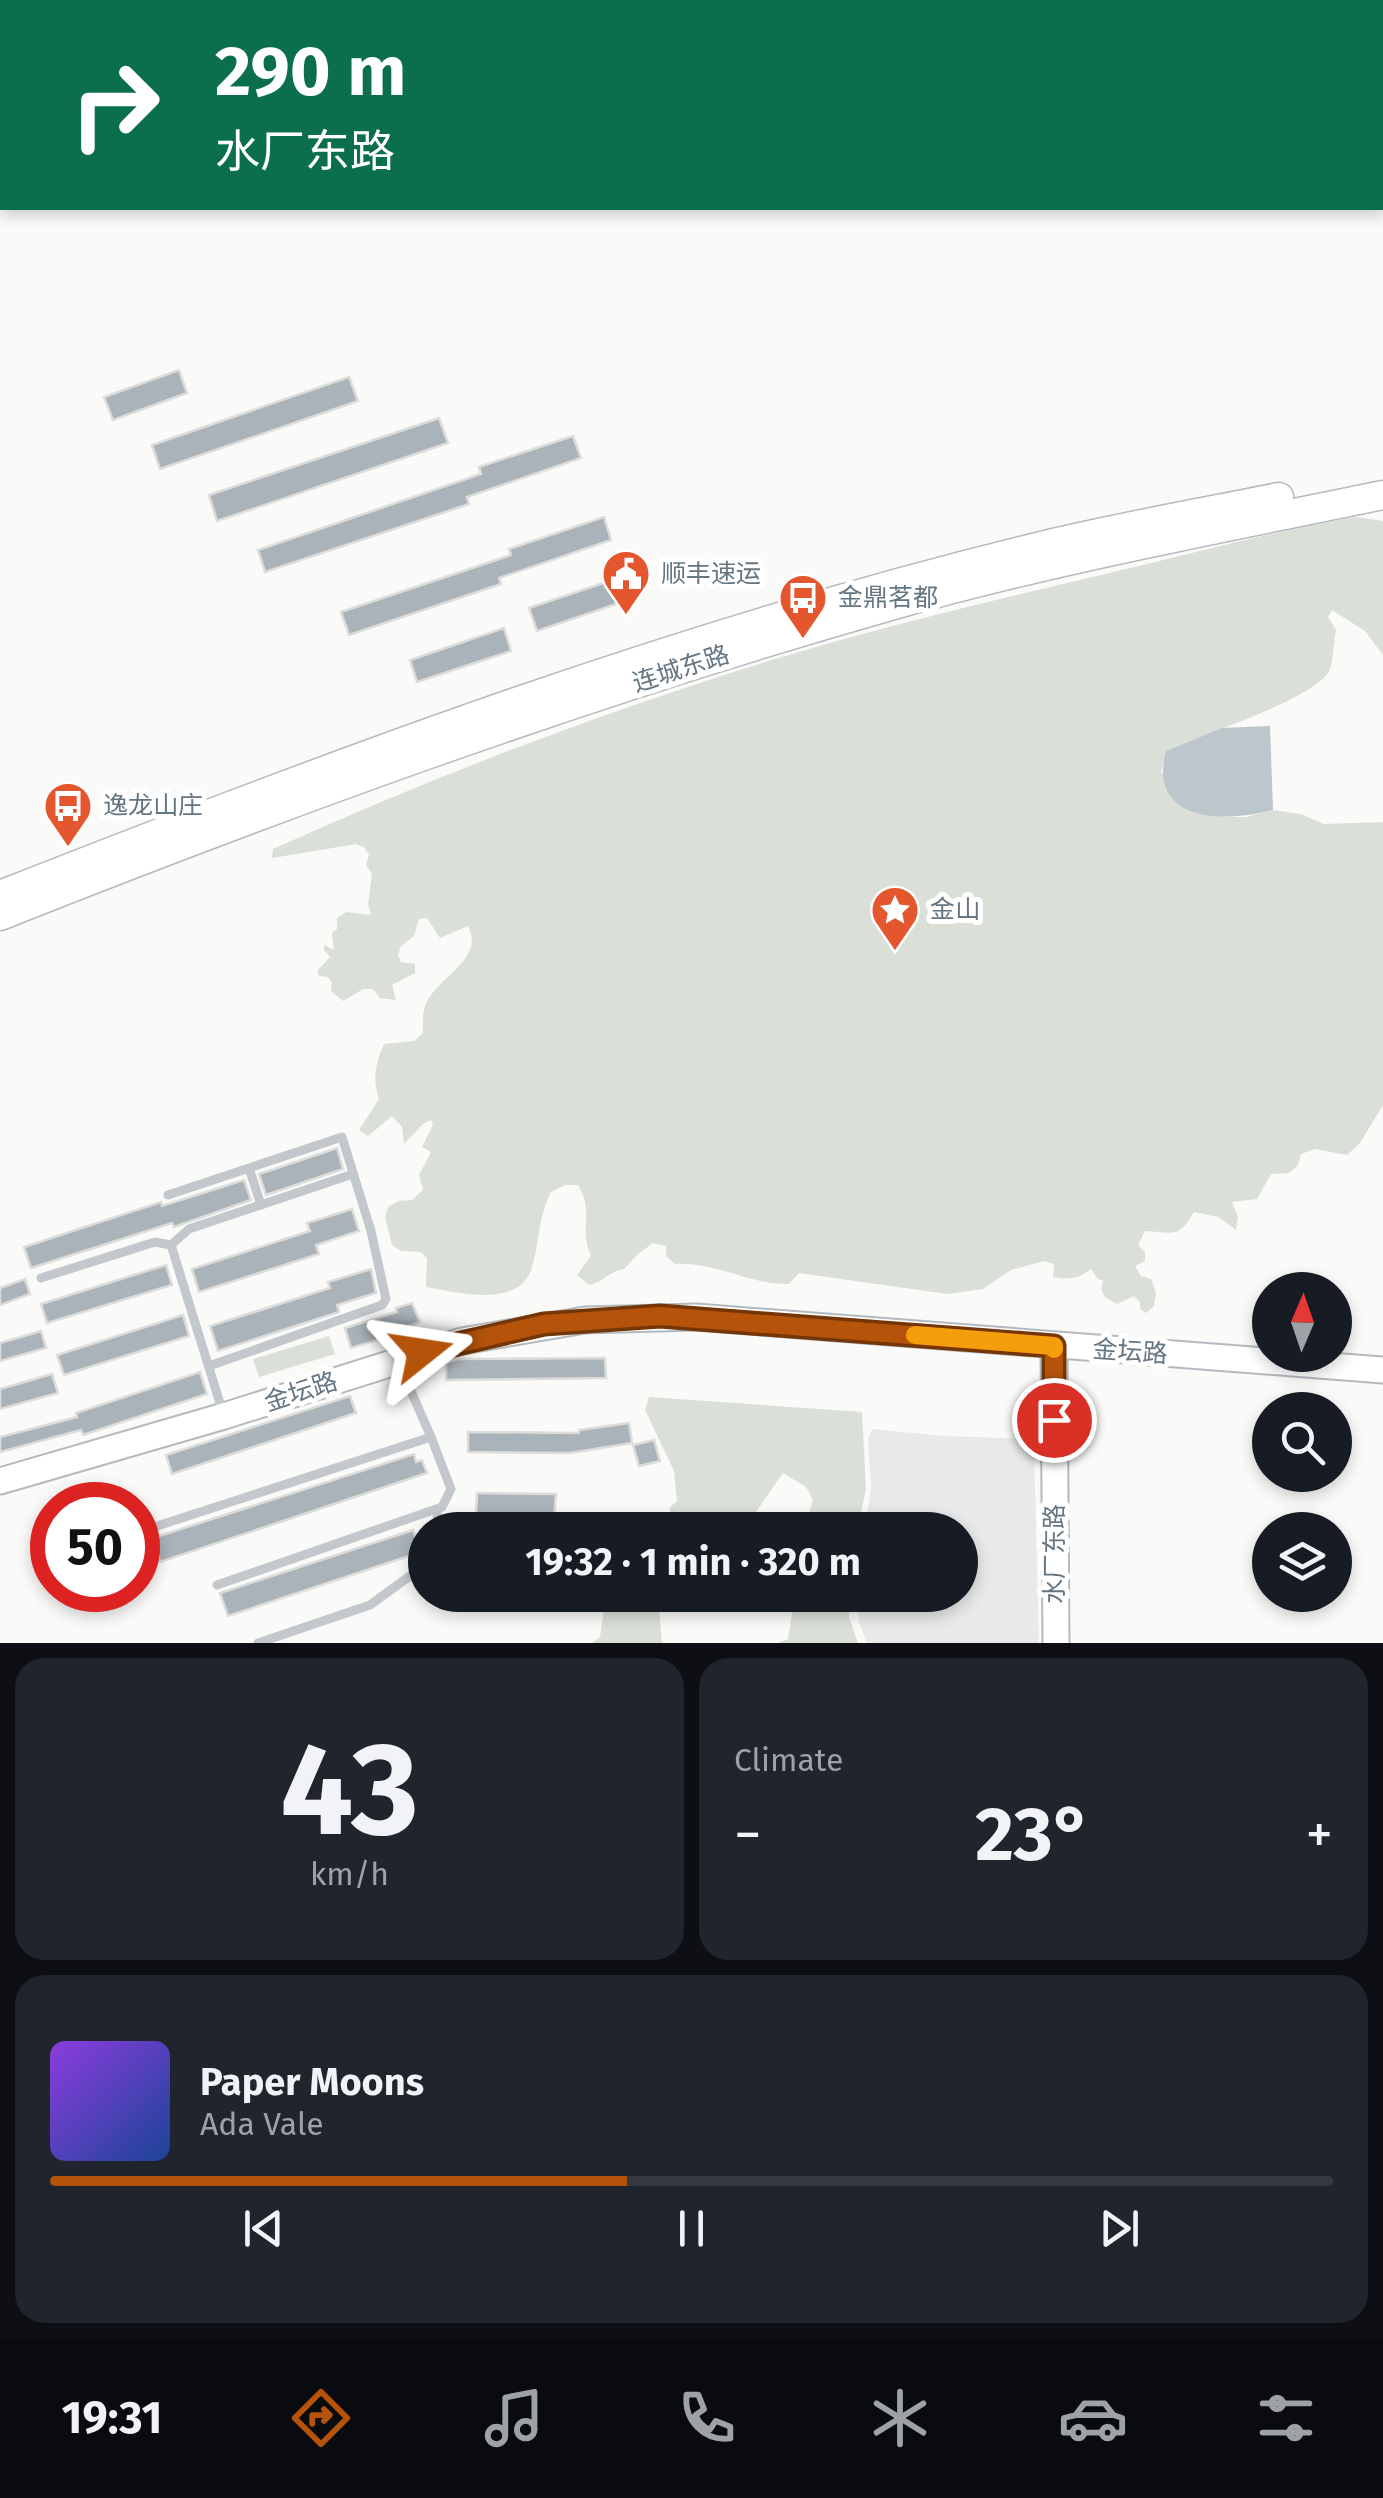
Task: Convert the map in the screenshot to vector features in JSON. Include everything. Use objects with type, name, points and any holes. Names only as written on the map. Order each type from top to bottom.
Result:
[{"type":"main road","name":"连城东路","points":[[0,895],[405,742],[749,627],[1044,545],[1383,476]]},
{"type":"main road","name":"连城东路","points":[[0,916],[428,755],[736,651],[1048,565],[1383,495]]},
{"type":"main road","name":"金坛路","points":[[0,1480],[224,1416],[397,1360],[503,1332],[622,1317],[696,1317],[1383,1370]]},
{"type":"main road","name":"水厂东路","points":[[1054,1346],[1056,1643]]},
{"type":"lane","points":[[168,1195],[342,1137],[371,1231],[386,1298],[382,1305],[209,1366]]},
{"type":"lane","points":[[248,1168],[261,1205]]},
{"type":"lane","points":[[172,1245],[189,1228],[353,1174]]},
{"type":"lane","points":[[41,1278],[154,1242],[172,1245]]},
{"type":"lane","points":[[172,1245],[224,1416]]},
{"type":"lane","points":[[217,1585],[442,1508],[451,1489],[416,1397],[397,1360]]},
{"type":"lane","points":[[160,1525],[431,1436]]},
{"type":"lane","points":[[258,1643],[370,1605],[408,1577]]},
{"type":"shaded area","points":[[1356,517],[1383,521],[1383,655],[1365,631],[1332,610],[1328,617],[1336,630],[1332,661],[1321,680],[1281,704],[1167,751],[1161,772],[1223,817],[1246,817],[1273,810],[1300,814],[1324,824],[1383,822],[1383,1105],[1360,1143],[1347,1155],[1315,1149],[1301,1154],[1298,1165],[1289,1173],[1271,1174],[1257,1199],[1232,1202],[1238,1217],[1236,1230],[1218,1217],[1194,1212],[1179,1231],[1145,1231],[1138,1245],[1145,1252],[1145,1261],[1135,1266],[1141,1276],[1151,1279],[1156,1293],[1154,1306],[1146,1313],[1134,1296],[1117,1304],[1105,1297],[1103,1281],[1091,1269],[1078,1277],[1058,1278],[1053,1277],[1054,1264],[1044,1261],[1011,1270],[983,1289],[947,1294],[799,1273],[789,1284],[760,1281],[704,1266],[675,1264],[666,1256],[666,1246],[653,1243],[624,1269],[589,1285],[577,1275],[591,1256],[585,1204],[578,1185],[565,1185],[551,1192],[532,1267],[515,1289],[501,1294],[426,1287],[427,1258],[421,1252],[401,1251],[392,1245],[385,1217],[388,1207],[412,1200],[423,1190],[419,1175],[431,1152],[422,1147],[433,1125],[431,1120],[423,1124],[404,1144],[402,1127],[392,1116],[368,1136],[359,1130],[379,1099],[376,1071],[384,1044],[414,1041],[422,1034],[428,999],[464,960],[472,939],[468,926],[440,938],[427,918],[419,919],[414,936],[401,946],[398,955],[401,962],[415,964],[415,973],[392,985],[396,1000],[380,998],[373,989],[363,989],[343,1001],[331,991],[328,977],[319,976],[317,971],[330,957],[324,945],[334,950],[332,933],[337,929],[337,918],[346,912],[371,915],[368,904],[372,874],[366,865],[369,855],[356,844],[272,858],[273,849],[521,746],[775,659],[981,604]]},
{"type":"shaded area","points":[[1270,726],[1273,810],[1213,816],[1179,805],[1168,792],[1163,775],[1166,751],[1222,728]]},
{"type":"shaded area","points":[[329,1336],[335,1354],[259,1377],[253,1359]]},
{"type":"shaded area","points":[[649,1397],[862,1412],[866,1489],[861,1512],[809,1512],[813,1500],[806,1487],[783,1473],[756,1512],[670,1512],[669,1508],[677,1501],[674,1471],[645,1410]]},
{"type":"shaded area","points":[[872,1429],[1030,1439],[1034,1449],[1039,1643],[867,1643],[859,1612],[978,1612],[978,1512],[867,1512],[871,1490],[868,1439]]},
{"type":"shaded area","points":[[604,1612],[659,1612],[662,1643],[592,1643],[600,1637]]},
{"type":"shaded area","points":[[792,1612],[849,1612],[858,1643],[778,1643],[788,1639]]},
{"type":"building","points":[[179,370],[187,393],[113,420],[104,397]]},
{"type":"building","points":[[349,377],[358,401],[160,469],[152,445]]},
{"type":"building","points":[[439,418],[448,443],[217,521],[209,495]]},
{"type":"building","points":[[573,436],[581,458],[467,497],[469,504],[265,572],[258,550],[481,474],[479,467]]},
{"type":"building","points":[[604,517],[611,540],[499,578],[501,584],[349,635],[341,612],[511,555],[509,549]]},
{"type":"building","points":[[624,576],[631,599],[537,631],[529,608]]},
{"type":"building","points":[[504,628],[511,651],[417,682],[410,660]]},
{"type":"building","points":[[337,1148],[343,1169],[266,1195],[259,1174]]},
{"type":"building","points":[[244,1180],[251,1200],[174,1227],[172,1223],[31,1268],[24,1247],[161,1202],[162,1206]]},
{"type":"building","points":[[352,1209],[359,1231],[316,1245],[319,1254],[199,1292],[192,1269],[310,1231],[307,1223]]},
{"type":"building","points":[[166,1265],[172,1285],[47,1323],[41,1304]]},
{"type":"building","points":[[371,1269],[376,1293],[337,1305],[339,1312],[218,1351],[210,1326],[330,1288],[328,1282]]},
{"type":"building","points":[[25,1279],[30,1294],[0,1305],[0,1288]]},
{"type":"building","points":[[412,1303],[420,1322],[403,1328],[404,1332],[351,1348],[345,1328],[397,1312],[396,1308]]},
{"type":"building","points":[[183,1315],[189,1336],[64,1375],[57,1355]]},
{"type":"building","points":[[41,1331],[46,1348],[0,1361],[0,1343]]},
{"type":"building","points":[[605,1358],[606,1378],[446,1380],[446,1363],[458,1359]]},
{"type":"building","points":[[200,1372],[207,1394],[83,1435],[81,1430],[0,1452],[0,1437],[77,1417],[76,1413]]},
{"type":"building","points":[[52,1374],[58,1393],[0,1409],[0,1389]]},
{"type":"building","points":[[350,1396],[356,1413],[172,1474],[166,1455]]},
{"type":"building","points":[[629,1423],[632,1443],[570,1453],[468,1452],[468,1432],[579,1433]]},
{"type":"building","points":[[654,1440],[660,1461],[639,1466],[633,1445]]},
{"type":"building","points":[[414,1454],[416,1462],[422,1460],[427,1473],[160,1562],[160,1536]]},
{"type":"building","points":[[477,1493],[556,1494],[555,1512],[476,1512]]},
{"type":"building","points":[[408,1532],[408,1556],[228,1616],[220,1593]]},
{"type":"slow traffic","points":[[915,1335],[1054,1349]]},
{"type":"place","name":"顺丰速运","points":[[626,616]]},
{"type":"place","name":"金鼎茗都","points":[[803,640]]},
{"type":"place","name":"逸龙山庄","points":[[68,848]]},
{"type":"place","name":"金山","points":[[895,952]]},
{"type":"route","points":[[422,1352],[544,1324],[660,1316],[1054,1346],[1054,1420]]}]
